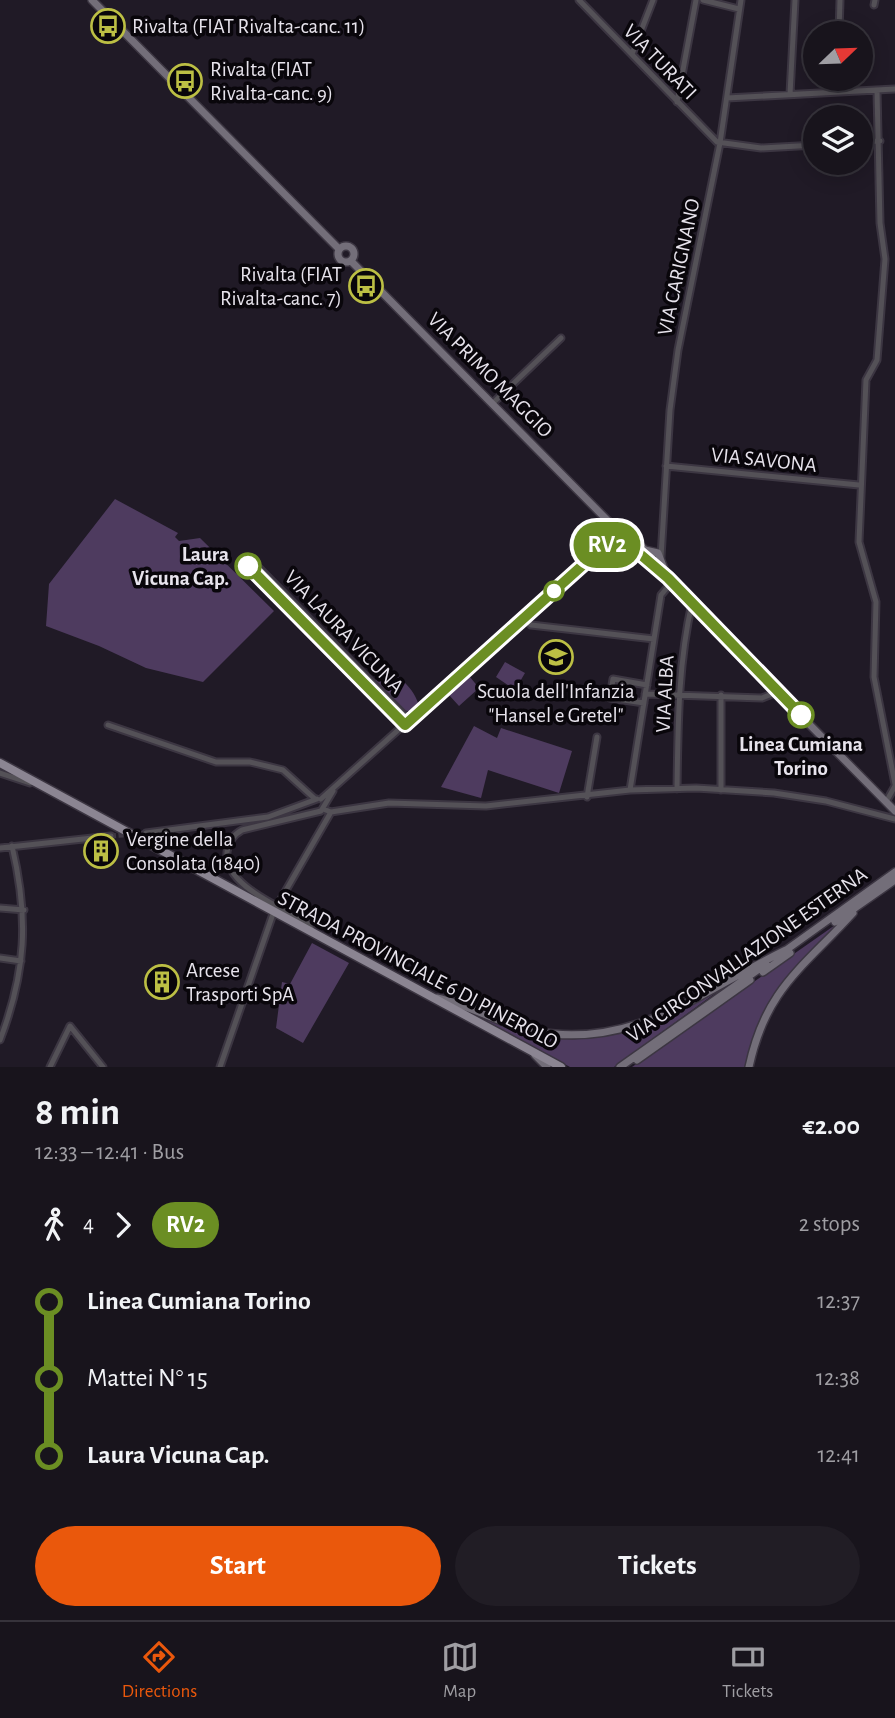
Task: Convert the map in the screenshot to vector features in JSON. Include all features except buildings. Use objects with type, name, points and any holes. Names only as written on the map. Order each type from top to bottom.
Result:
[{"type":"main road","points":[[92,0],[340,249]]},
{"type":"main road","points":[[347,246],[352,249],[354,253],[351,261],[341,261],[338,256],[340,249],[347,246]]},
{"type":"main road","name":"VIA PRIMO MAGGIO","points":[[351,261],[604,514],[614,538],[630,544],[670,580],[895,811]]},
{"type":"main road","name":"VIA PRIMO MAGGIO","points":[[614,538],[657,552],[670,580]]},
{"type":"main road","points":[[652,552],[650,562],[661,559]]},
{"type":"main road","name":"STRADA PROVINCIALE 6 DI PINEROLO","points":[[0,763],[276,907],[317,935],[561,1067]]},
{"type":"main road","name":"VIA CIRCONVALLAZIONE ESTERNA","points":[[628,1067],[859,902],[895,872]]},
{"type":"main road","name":"VIA CIRCONVALLAZIONE ESTERNA","points":[[620,1067],[786,950],[895,880]]},
{"type":"main road","points":[[749,1067],[760,1027],[792,973],[859,902]]},
{"type":"main road","points":[[430,996],[452,1001],[496,1021],[532,1031],[582,1035],[612,1032],[660,1017],[786,950]]},
{"type":"main road","points":[[533,1051],[547,1067]]},
{"type":"street","name":"VIA TURATI","points":[[579,0],[720,144]]},
{"type":"street","points":[[632,54],[653,0]]},
{"type":"street","points":[[677,102],[695,0]]},
{"type":"street","points":[[703,0],[739,9]]},
{"type":"street","name":"VIA CARIGNANO","points":[[661,559],[666,466],[678,350],[720,144],[741,0]]},
{"type":"street","points":[[790,94],[796,0]]},
{"type":"street","points":[[839,21],[840,0]]},
{"type":"street","points":[[727,98],[895,89]]},
{"type":"street","points":[[877,91],[880,223],[885,258],[877,360],[866,380],[859,485],[859,542],[876,602],[874,677],[895,785],[886,802]]},
{"type":"street","points":[[873,141],[880,141]]},
{"type":"street","points":[[720,144],[761,148],[803,146]]},
{"type":"street","points":[[493,403],[561,338]]},
{"type":"street","name":"VIA SAVONA","points":[[666,466],[859,485]]},
{"type":"street","points":[[276,907],[232,875],[226,862],[227,847],[235,834],[318,805],[614,538]]},
{"type":"street","points":[[652,552],[662,542]]},
{"type":"street","name":"VIA LAURA VICUNA","points":[[246,563],[407,723]]},
{"type":"street","name":"VIA LAURA VICUNA","points":[[256,565],[407,723]]},
{"type":"street","points":[[630,790],[661,595],[670,580]]},
{"type":"street","name":"VIA ALBA","points":[[677,789],[679,695],[685,636],[692,603]]},
{"type":"street","points":[[524,618],[531,625],[654,639]]},
{"type":"street","points":[[644,703],[610,698],[613,679],[647,685]]},
{"type":"street","points":[[645,694],[762,698],[778,691]]},
{"type":"street","points":[[721,695],[721,790]]},
{"type":"street","points":[[108,725],[216,762],[266,764],[294,778],[318,805],[333,811],[389,803],[486,806],[587,797],[630,790],[677,789],[721,790],[826,801],[895,818]]},
{"type":"street","points":[[587,797],[597,737]]},
{"type":"street","points":[[0,774],[42,786]]},
{"type":"street","points":[[146,833],[253,820],[318,805]]},
{"type":"street","points":[[220,1067],[276,907],[333,811]]},
{"type":"street","points":[[0,848],[111,836]]},
{"type":"street","points":[[0,1040],[10,1015],[25,937],[24,910],[12,846]]},
{"type":"street","points":[[0,908],[24,910]]},
{"type":"street","points":[[0,958],[21,961]]},
{"type":"street","points":[[50,1067],[70,1027],[103,1067]]},
{"type":"shaded area","points":[[115,499],[178,533],[175,537],[179,541],[200,538],[274,611],[203,682],[146,668],[46,626],[49,584]]},
{"type":"shaded area","points":[[505,662],[525,673],[515,690],[496,677]]},
{"type":"shaded area","points":[[387,671],[401,679],[413,693],[418,703],[414,712],[401,710],[373,682]]},
{"type":"shaded area","points":[[470,677],[479,688],[459,706],[449,695]]},
{"type":"shaded area","points":[[474,726],[497,738],[501,728],[572,751],[559,793],[488,770],[481,798],[441,787]]},
{"type":"shaded area","points":[[838,923],[792,971],[769,1004],[759,1023],[746,1067],[632,1067]]},
{"type":"shaded area","points":[[312,943],[349,963],[303,1043],[276,1028],[282,982],[290,984]]},
{"type":"shaded area","points":[[732,981],[614,1067],[570,1067],[484,1020],[545,1037],[596,1038],[620,1033],[666,1017]]},
{"type":"tunnel","points":[[111,836],[146,833]]},
{"type":"bus line","name":"RV2","points":[[248,566],[405,725],[604,546],[627,543],[639,550],[668,578],[801,715]]},
{"type":"place","name":"Rivalta (FIAT Rivalta-canc. 11)","points":[[108,26]]},
{"type":"place","name":"Rivalta (FIAT Rivalta-canc. 9)","points":[[185,81]]},
{"type":"place","name":"Rivalta (FIAT Rivalta-canc. 7)","points":[[366,286]]},
{"type":"place","name":"Laura Vicuna Cap.","points":[[248,566]]},
{"type":"place","name":"Scuola dell'Infanzia \"Hansel e Gretel\"","points":[[556,657]]},
{"type":"place","name":"Linea Cumiana Torino","points":[[801,715]]},
{"type":"place","name":"Vergine della Consolata (1840)","points":[[101,851]]},
{"type":"place","name":"Arcese Trasporti SpA","points":[[162,982]]}]
